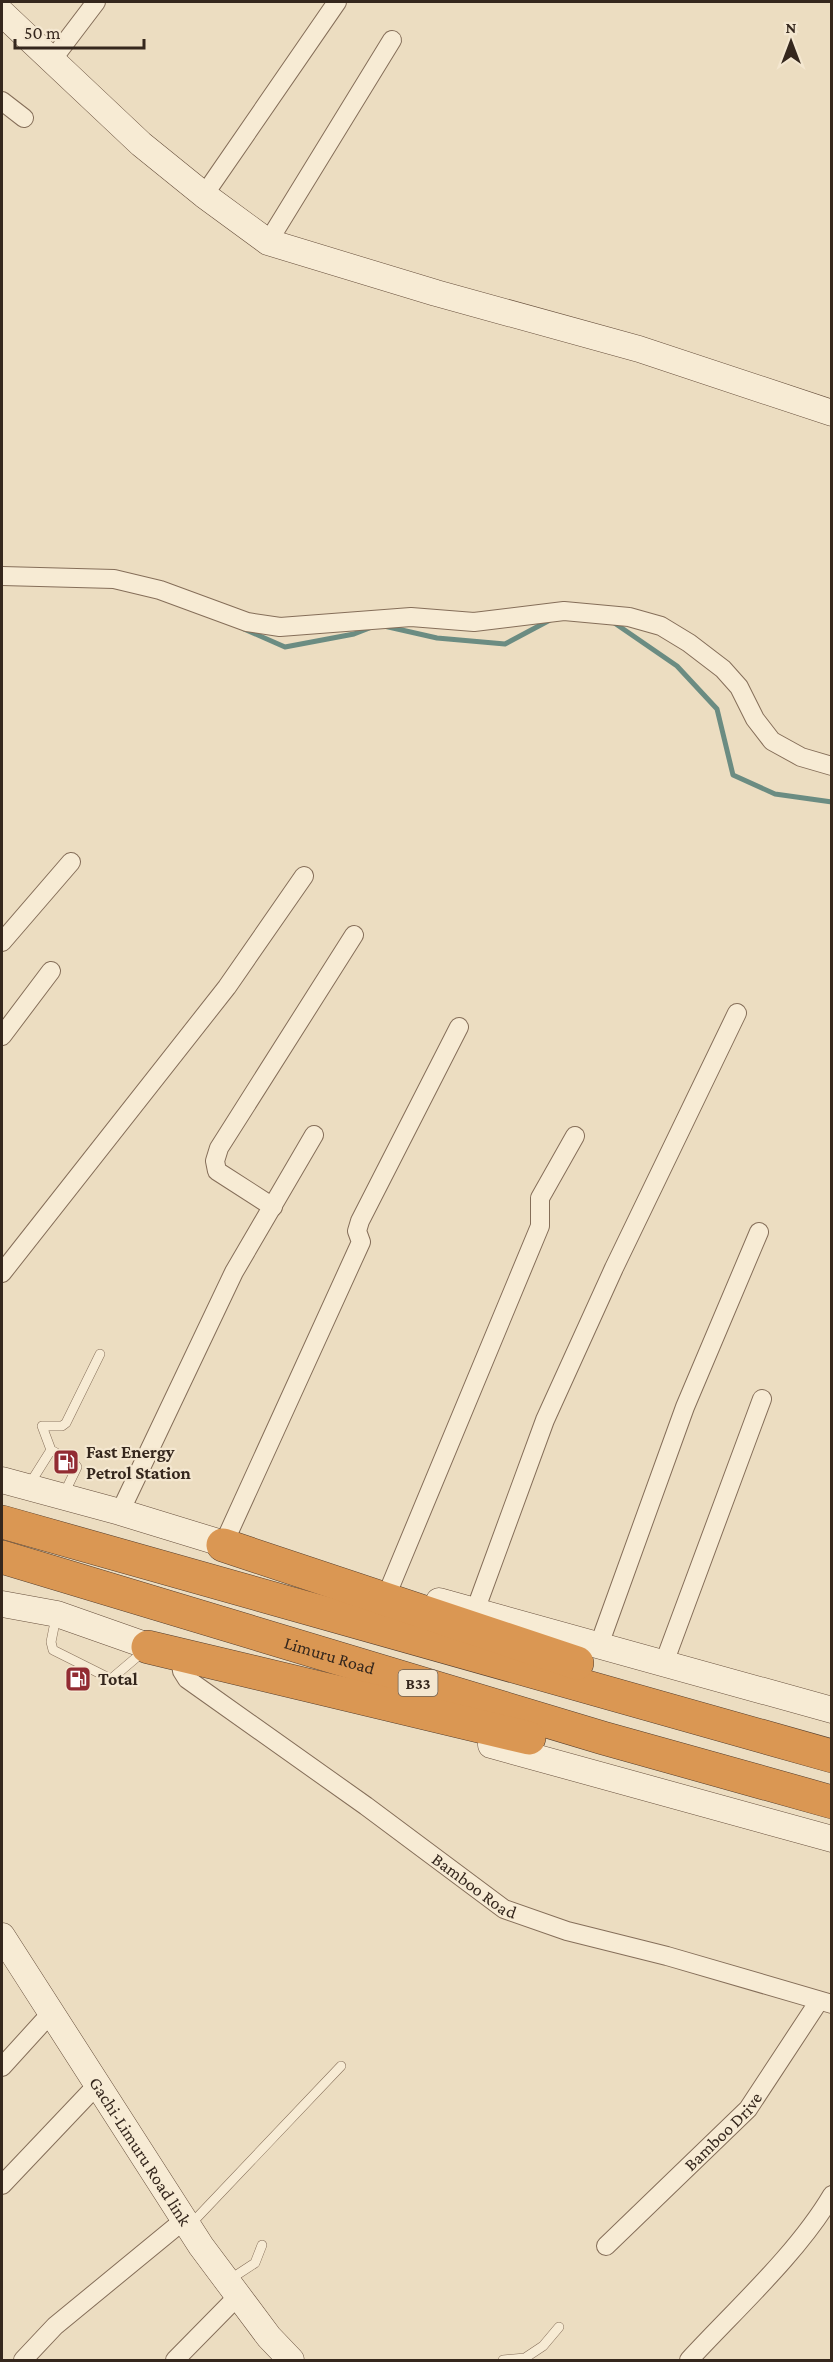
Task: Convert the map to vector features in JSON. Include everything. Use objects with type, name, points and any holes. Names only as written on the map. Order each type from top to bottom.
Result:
[{"type":"highway","name":"B33","points":[[9,1524],[831,1756]]},
{"type":"highway","points":[[223,1545],[831,1747]]},
{"type":"highway","name":"Limuru Road","points":[[3,1558],[591,1735],[831,1802]]},
{"type":"highway","points":[[148,1647],[831,1809]]},
{"type":"street","points":[[52,60],[96,2]]},
{"type":"street","points":[[204,195],[337,2]]},
{"type":"street","points":[[2,13],[141,144],[204,195],[268,242],[639,349],[831,413]]},
{"type":"street","points":[[268,242],[392,40]]},
{"type":"street","points":[[2,101],[24,118]]},
{"type":"street","points":[[2,576],[114,579],[160,590],[247,622],[280,627],[411,617],[474,622],[564,610],[629,617],[661,626],[689,643],[723,669],[739,687],[755,719],[772,741],[801,758],[831,766]]},
{"type":"street","points":[[2,942],[71,862]]},
{"type":"street","points":[[2,1273],[227,987],[304,876]]},
{"type":"street","points":[[273,1207],[217,1171],[215,1161],[219,1148],[354,935]]},
{"type":"street","points":[[2,1036],[51,971]]},
{"type":"street","points":[[475,1611],[545,1420],[614,1268],[737,1013]]},
{"type":"street","points":[[223,1545],[361,1242],[357,1231],[360,1221],[459,1027]]},
{"type":"street","points":[[120,1512],[234,1272],[314,1135]]},
{"type":"street","points":[[390,1587],[540,1226],[540,1198],[575,1136]]},
{"type":"street","points":[[599,1645],[685,1407],[759,1232]]},
{"type":"street","points":[[664,1663],[762,1399]]},
{"type":"street","points":[[2,1480],[120,1512],[223,1545],[390,1587],[831,1710]]},
{"type":"street","points":[[2,1604],[57,1614],[180,1657],[831,1839]]},
{"type":"street","name":"Bamboo Road","points":[[180,1657],[182,1671],[187,1679],[366,1806],[504,1909],[567,1931],[667,1956],[825,2002]]},
{"type":"street","name":"Gachi-Limuru Road link","points":[[2,1936],[96,2086],[186,2223],[280,2357]]},
{"type":"street","name":"Bamboo Drive","points":[[606,2246],[748,2109],[825,2002]]},
{"type":"street","points":[[2,2067],[51,2013]]},
{"type":"street","points":[[2,2185],[96,2086]]},
{"type":"street","points":[[689,2361],[817,2220],[831,2195]]},
{"type":"street","points":[[23,2361],[55,2326],[186,2223]]},
{"type":"street","points":[[175,2361],[232,2289]]},
{"type":"lane","points":[[62,1497],[77,1467],[51,1450],[42,1426],[62,1426],[66,1423],[100,1354]]},
{"type":"lane","points":[[27,1487],[51,1450]]},
{"type":"lane","points":[[57,1614],[51,1642],[53,1650],[111,1679],[148,1647]]},
{"type":"lane","points":[[186,2223],[341,2066]]},
{"type":"lane","points":[[232,2289],[255,2263],[262,2245]]},
{"type":"lane","points":[[503,2361],[525,2358],[543,2346],[559,2327]]},
{"type":"waterway","points":[[384,626],[437,638],[505,644],[550,620]]},
{"type":"waterway","points":[[613,622],[677,666],[717,709],[733,775],[775,794],[832,802]]},
{"type":"waterway","points":[[244,629],[285,647],[354,634],[372,627]]},
{"type":"place","name":"Fast Energy Petrol Station","points":[[66,1462]]},
{"type":"place","name":"Total","points":[[78,1679]]}]
